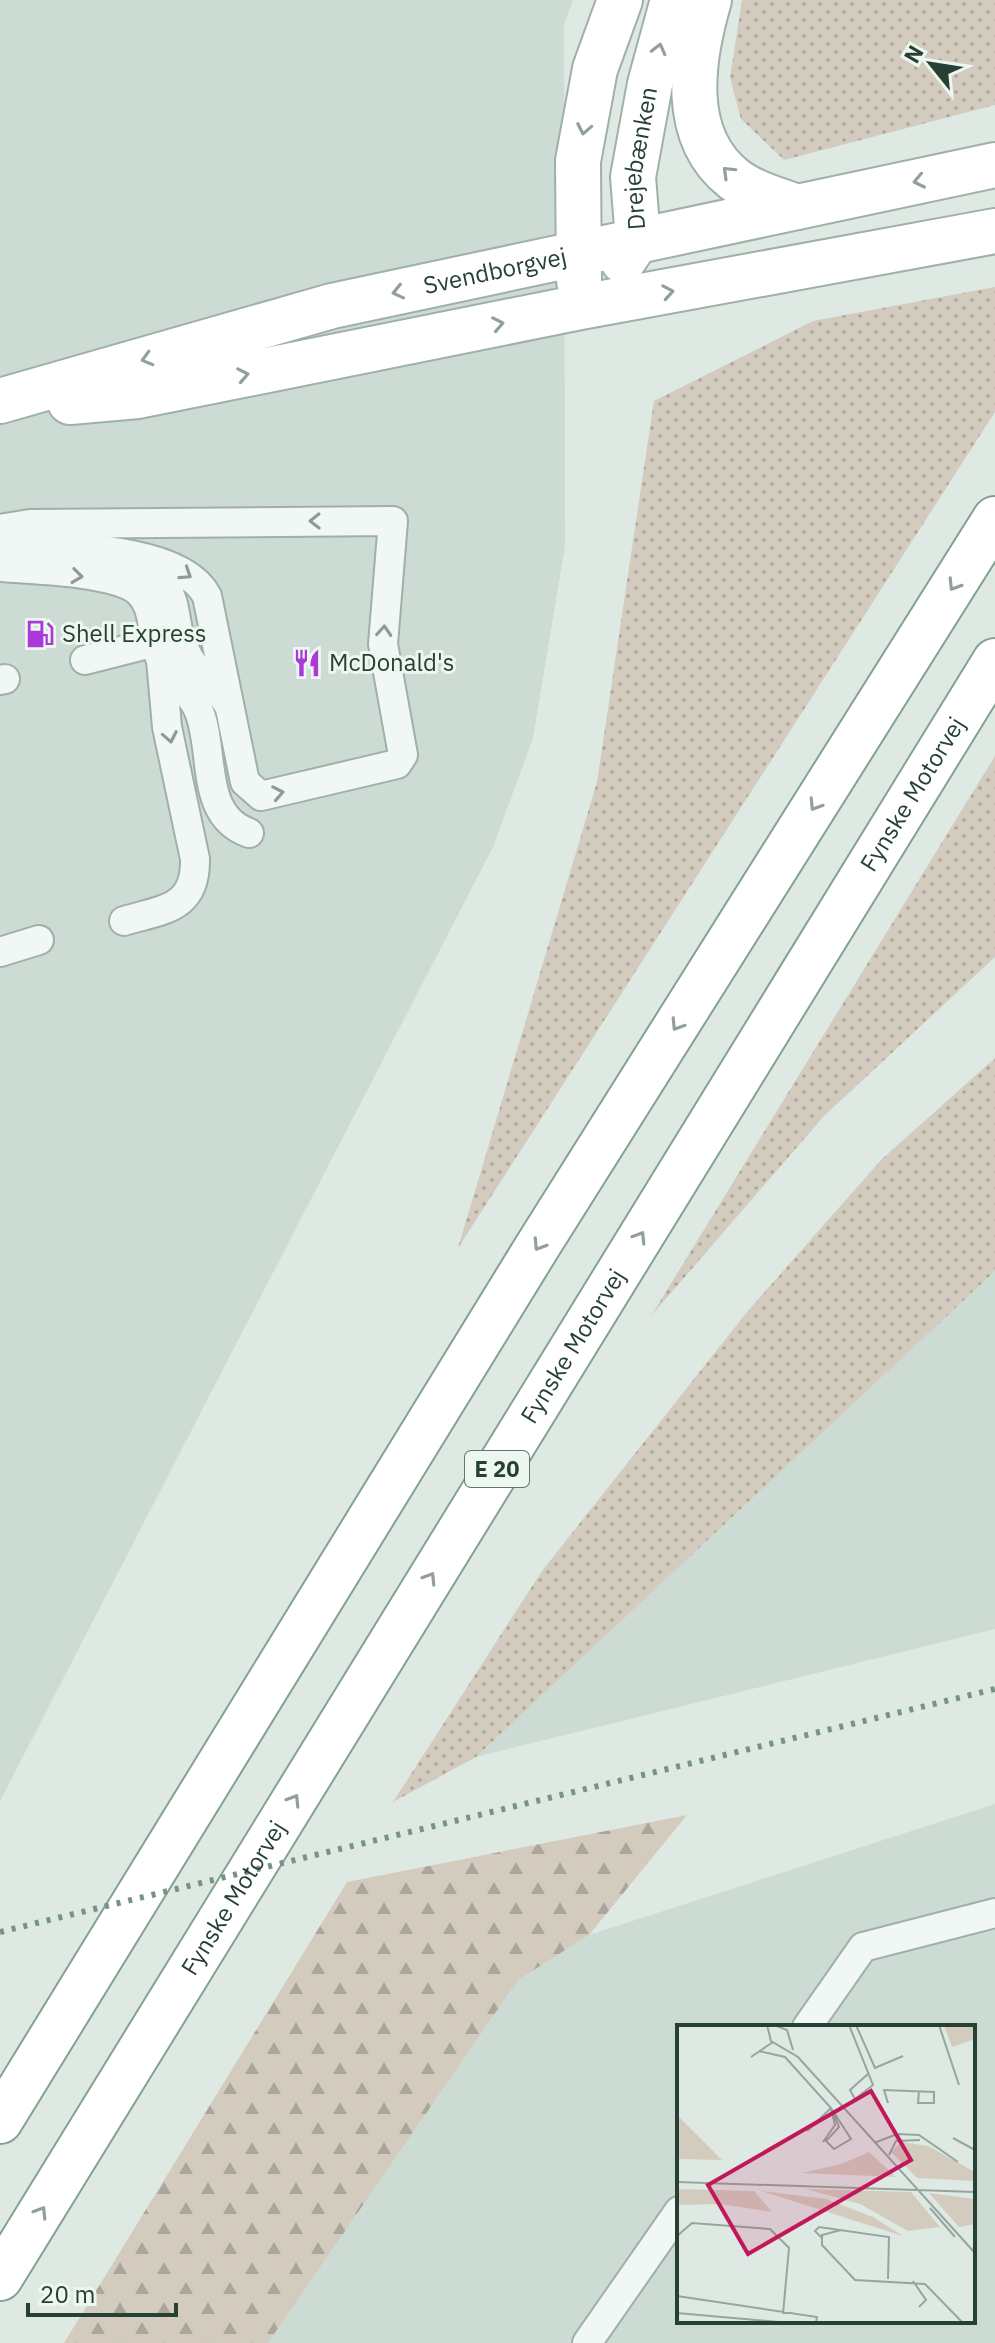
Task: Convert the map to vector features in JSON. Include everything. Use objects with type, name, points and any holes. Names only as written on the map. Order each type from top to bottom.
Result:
[{"type":"main road","points":[[586,306],[578,252],[578,161],[595,69],[620,0]]},
{"type":"main road","name":"Drejebænken","points":[[586,306],[638,239],[633,177],[650,84],[673,0]]},
{"type":"main road","points":[[709,0],[695,49],[695,111],[704,137],[720,164],[735,180],[797,207]]},
{"type":"main road","name":"Svendborgvej","points":[[0,401],[332,306],[995,165]]},
{"type":"main road","points":[[0,409],[138,396],[586,306],[995,231]]},
{"type":"main road","points":[[0,2121],[537,1247],[995,519]]},
{"type":"main road","name":"Fynske Motorvej","points":[[0,2278],[995,661]]},
{"type":"lane","points":[[0,529],[30,524],[393,521],[383,644],[403,755],[397,764],[261,796],[245,782],[207,596],[200,583],[166,562],[112,553],[0,544]]},
{"type":"lane","points":[[0,567],[129,585],[148,601],[158,651],[167,727],[195,859],[195,878],[189,894],[174,906],[124,921]]},
{"type":"lane","points":[[85,660],[158,651]]},
{"type":"lane","points":[[158,651],[197,707],[215,799],[235,828],[249,833]]},
{"type":"lane","points":[[0,952],[39,940]]},
{"type":"lane","points":[[808,2025],[863,1947],[995,1913]]},
{"type":"lane","points":[[587,2343],[677,2214]]},
{"type":"shaded area","points":[[0,0],[573,0],[564,24],[565,546],[533,738],[493,847],[0,1801]]},
{"type":"shaded area","points":[[995,1271],[995,1629],[476,1757]]},
{"type":"shaded area","points":[[995,1804],[995,2343],[268,2343],[518,1980],[589,1935]]},
{"type":"green space","points":[[742,0],[995,0],[995,105],[784,160],[741,119],[730,78]]},
{"type":"green space","points":[[995,287],[995,412],[458,1248],[597,782],[654,401],[813,321]]},
{"type":"green space","points":[[995,756],[995,957],[824,1116],[651,1316]]},
{"type":"green space","points":[[995,1058],[995,1271],[476,1757],[393,1802],[542,1571],[747,1312],[881,1160]]},
{"type":"green space","points":[[687,1815],[589,1935],[518,1980],[268,2343],[64,2343],[347,1882]]},
{"type":"railway","points":[[0,1932],[995,1689]]},
{"type":"place","name":"Shell Express","points":[[40,634]]},
{"type":"place","name":"McDonald's","points":[[307,663]]}]
